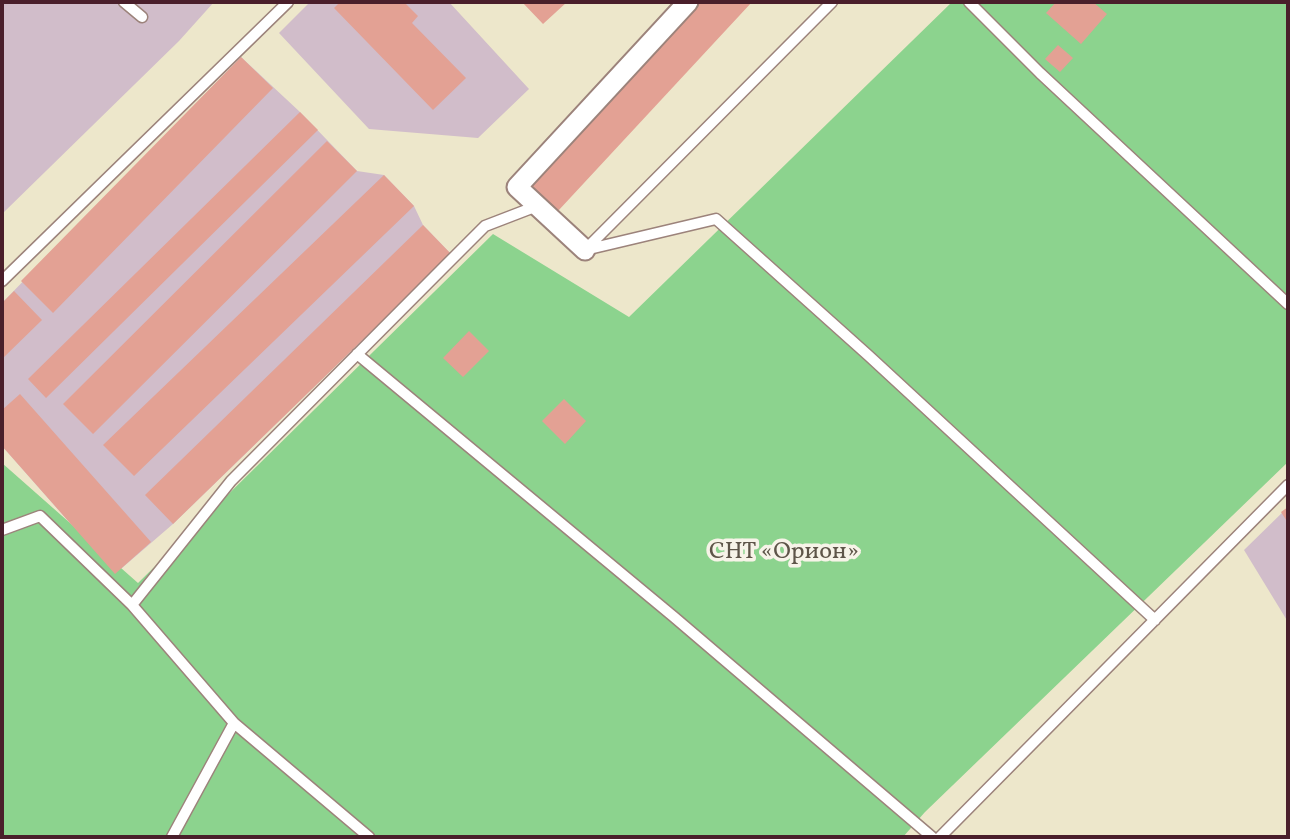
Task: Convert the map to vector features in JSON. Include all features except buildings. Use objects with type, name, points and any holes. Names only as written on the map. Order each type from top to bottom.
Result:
[{"type":"street","points":[[586,250],[517,187],[679,5]]},
{"type":"lane","points":[[124,2],[142,18]]},
{"type":"lane","points":[[2,281],[288,2]]},
{"type":"lane","points":[[586,250],[832,2]]},
{"type":"lane","points":[[970,2],[1040,73],[1288,304]]},
{"type":"lane","points":[[132,605],[231,481],[485,226],[537,206]]},
{"type":"lane","points":[[586,250],[716,219],[1155,620]]},
{"type":"lane","points":[[357,354],[674,617],[932,837]]},
{"type":"lane","points":[[940,837],[1288,485]]},
{"type":"lane","points":[[2,530],[40,516],[132,605],[234,723],[369,837]]},
{"type":"lane","points":[[172,837],[234,723]]},
{"type":"shaded area","points":[[2,2],[214,2],[179,41],[2,214]]},
{"type":"shaded area","points":[[310,2],[449,2],[529,89],[478,138],[369,129],[279,33]]},
{"type":"shaded area","points":[[241,57],[300,112],[357,171],[384,175],[414,206],[423,225],[451,254],[173,524],[115,574],[2,446],[2,303]]},
{"type":"shaded area","points":[[1288,507],[1288,622],[1244,550]]},
{"type":"green space","name":"СНТ «Орион»","points":[[952,2],[1288,2],[1288,462],[925,812],[903,837],[2,837],[2,463],[138,583],[493,234],[629,317]]}]
